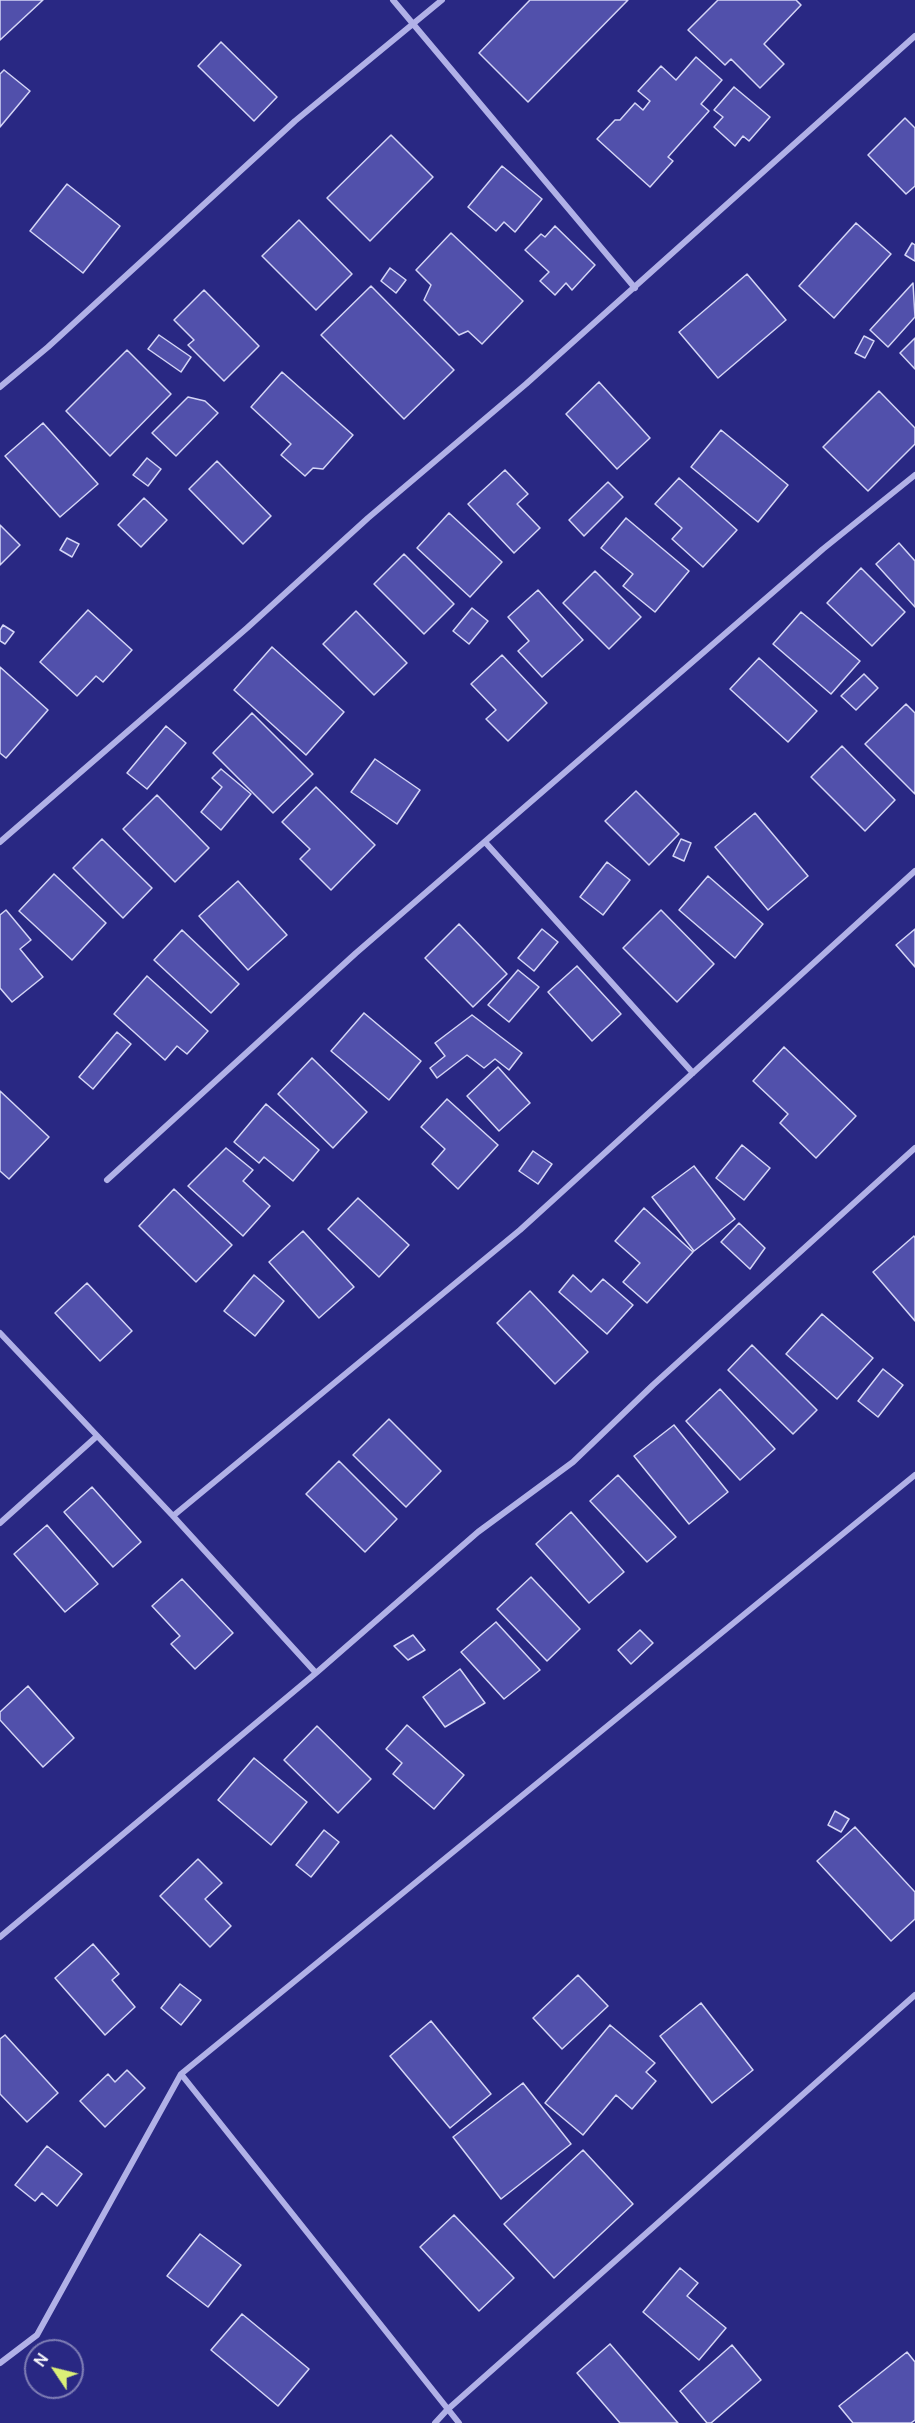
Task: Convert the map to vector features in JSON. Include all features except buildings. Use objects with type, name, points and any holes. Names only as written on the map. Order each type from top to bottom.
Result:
[{"type":"street","points":[[393,0],[635,288]]},
{"type":"street","points":[[0,387],[48,347],[295,121],[442,0]]},
{"type":"street","points":[[0,842],[247,628],[368,518],[517,392],[915,36]]},
{"type":"street","points":[[107,1180],[356,953],[823,549],[915,475]]},
{"type":"street","points":[[484,842],[693,1073]]},
{"type":"street","points":[[172,1516],[520,1230],[915,871]]},
{"type":"street","points":[[0,1937],[316,1673],[478,1532],[573,1462],[653,1385],[915,1148]]},
{"type":"street","points":[[0,1333],[316,1673]]},
{"type":"street","points":[[0,1523],[96,1437]]},
{"type":"street","points":[[0,2363],[37,2335],[182,2074],[915,1475]]},
{"type":"street","points":[[435,2423],[447,2409],[915,1995]]},
{"type":"street","points":[[182,2074],[459,2423]]}]
